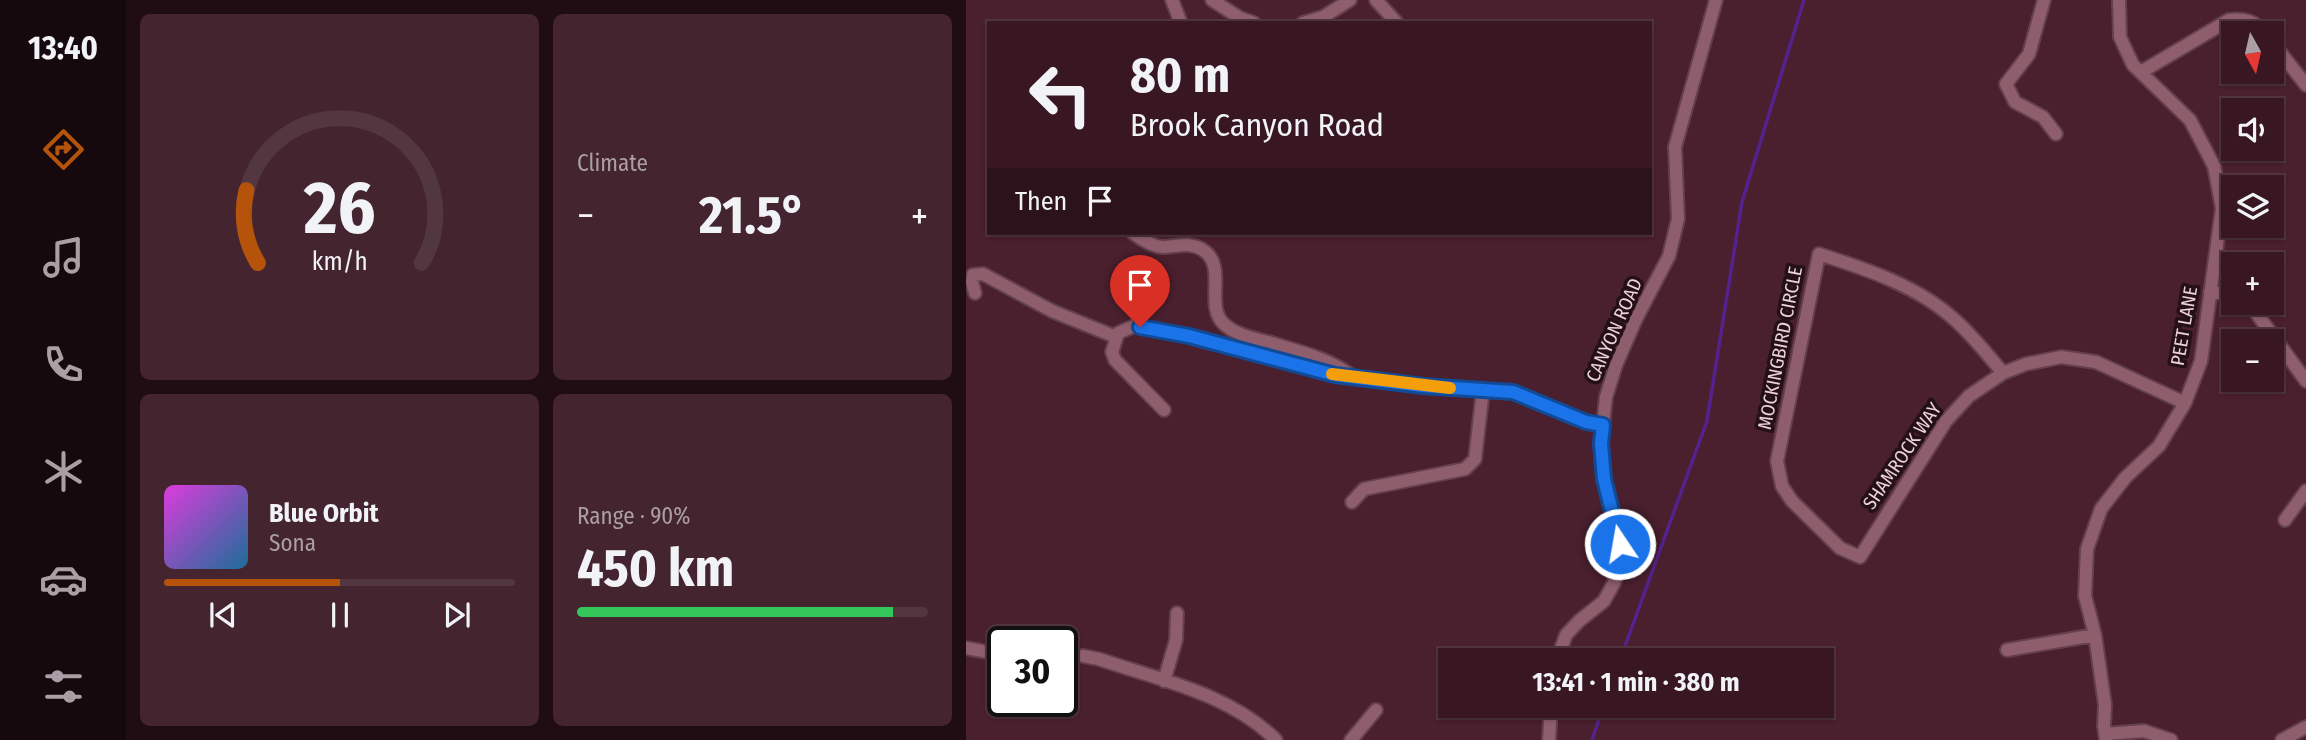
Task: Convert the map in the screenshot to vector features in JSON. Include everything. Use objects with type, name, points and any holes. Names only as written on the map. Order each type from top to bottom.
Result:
[{"type":"street","points":[[1172,0],[1180,21]]},
{"type":"street","points":[[1212,0],[1248,21]]},
{"type":"street","points":[[1310,21],[1323,17],[1350,0]]},
{"type":"street","points":[[1376,0],[1395,21]]},
{"type":"street","name":"CANYON ROAD","points":[[1561,648],[1566,635],[1604,601],[1614,583],[1622,558],[1618,530],[1604,479],[1601,443],[1606,397],[1616,365],[1636,319],[1669,256],[1678,219],[1675,147],[1716,0]]},
{"type":"street","points":[[2044,0],[2029,54],[2006,85],[2015,102],[2043,117],[2056,134]]},
{"type":"street","name":"PEET LANE","points":[[2105,737],[2105,705],[2095,635],[2085,596],[2087,549],[2101,509],[2125,478],[2159,446],[2185,403],[2201,361],[2222,208],[2214,166],[2190,120],[2133,65],[2120,37],[2119,0]]},
{"type":"street","points":[[2227,21],[2242,18],[2248,21]]},
{"type":"street","points":[[2141,72],[2221,25]]},
{"type":"street","points":[[2284,57],[2306,85]]},
{"type":"street","points":[[1136,235],[1161,247],[1185,244],[1200,247],[1209,254],[1216,281],[1216,307],[1221,321],[1235,333],[1337,365],[1355,378]]},
{"type":"street","name":"MOCKINGBIRD CIRCLE","points":[[1792,500],[1782,486],[1777,461],[1819,254],[1876,272],[1930,301],[1955,320],[2003,373]]},
{"type":"street","points":[[975,293],[973,275],[983,274],[1052,310],[1116,337]]},
{"type":"street","points":[[2210,292],[2221,293]]},
{"type":"street","points":[[2258,315],[2303,372]]},
{"type":"street","points":[[1164,410],[1115,360],[1112,352],[1118,333],[1134,326],[1189,336],[1355,378],[1513,392],[1586,422],[1603,425]]},
{"type":"street","name":"SHAMROCK WAY","points":[[1792,500],[1840,548],[1860,556],[1946,421],[1969,396],[2003,373],[2026,364],[2061,357],[2096,362],[2185,403]]},
{"type":"street","points":[[1352,502],[1364,489],[1465,469],[1475,459],[1483,390]]},
{"type":"street","points":[[2285,520],[2306,491]]},
{"type":"street","points":[[1164,681],[1176,640],[1177,613]]},
{"type":"street","points":[[2007,650],[2095,635]]},
{"type":"street","points":[[966,648],[987,652]]},
{"type":"street","points":[[1083,656],[1200,692],[1253,720],[1276,740]]},
{"type":"street","points":[[1351,740],[1376,710]]},
{"type":"street","points":[[1549,740],[1550,718]]},
{"type":"street","points":[[2283,740],[2306,727]]},
{"type":"street","points":[[2105,737],[2144,731],[2171,740]]},
{"type":"waterway","points":[[1624,648],[1707,421],[1742,202],[1804,0]]},
{"type":"waterway","points":[[1592,740],[1600,718]]},
{"type":"slow traffic","points":[[1332,374],[1450,388]]},
{"type":"route","points":[[1140,327],[1189,336],[1335,375],[1423,386],[1513,392],[1586,422],[1603,425],[1601,443],[1604,479],[1620,544]]}]
